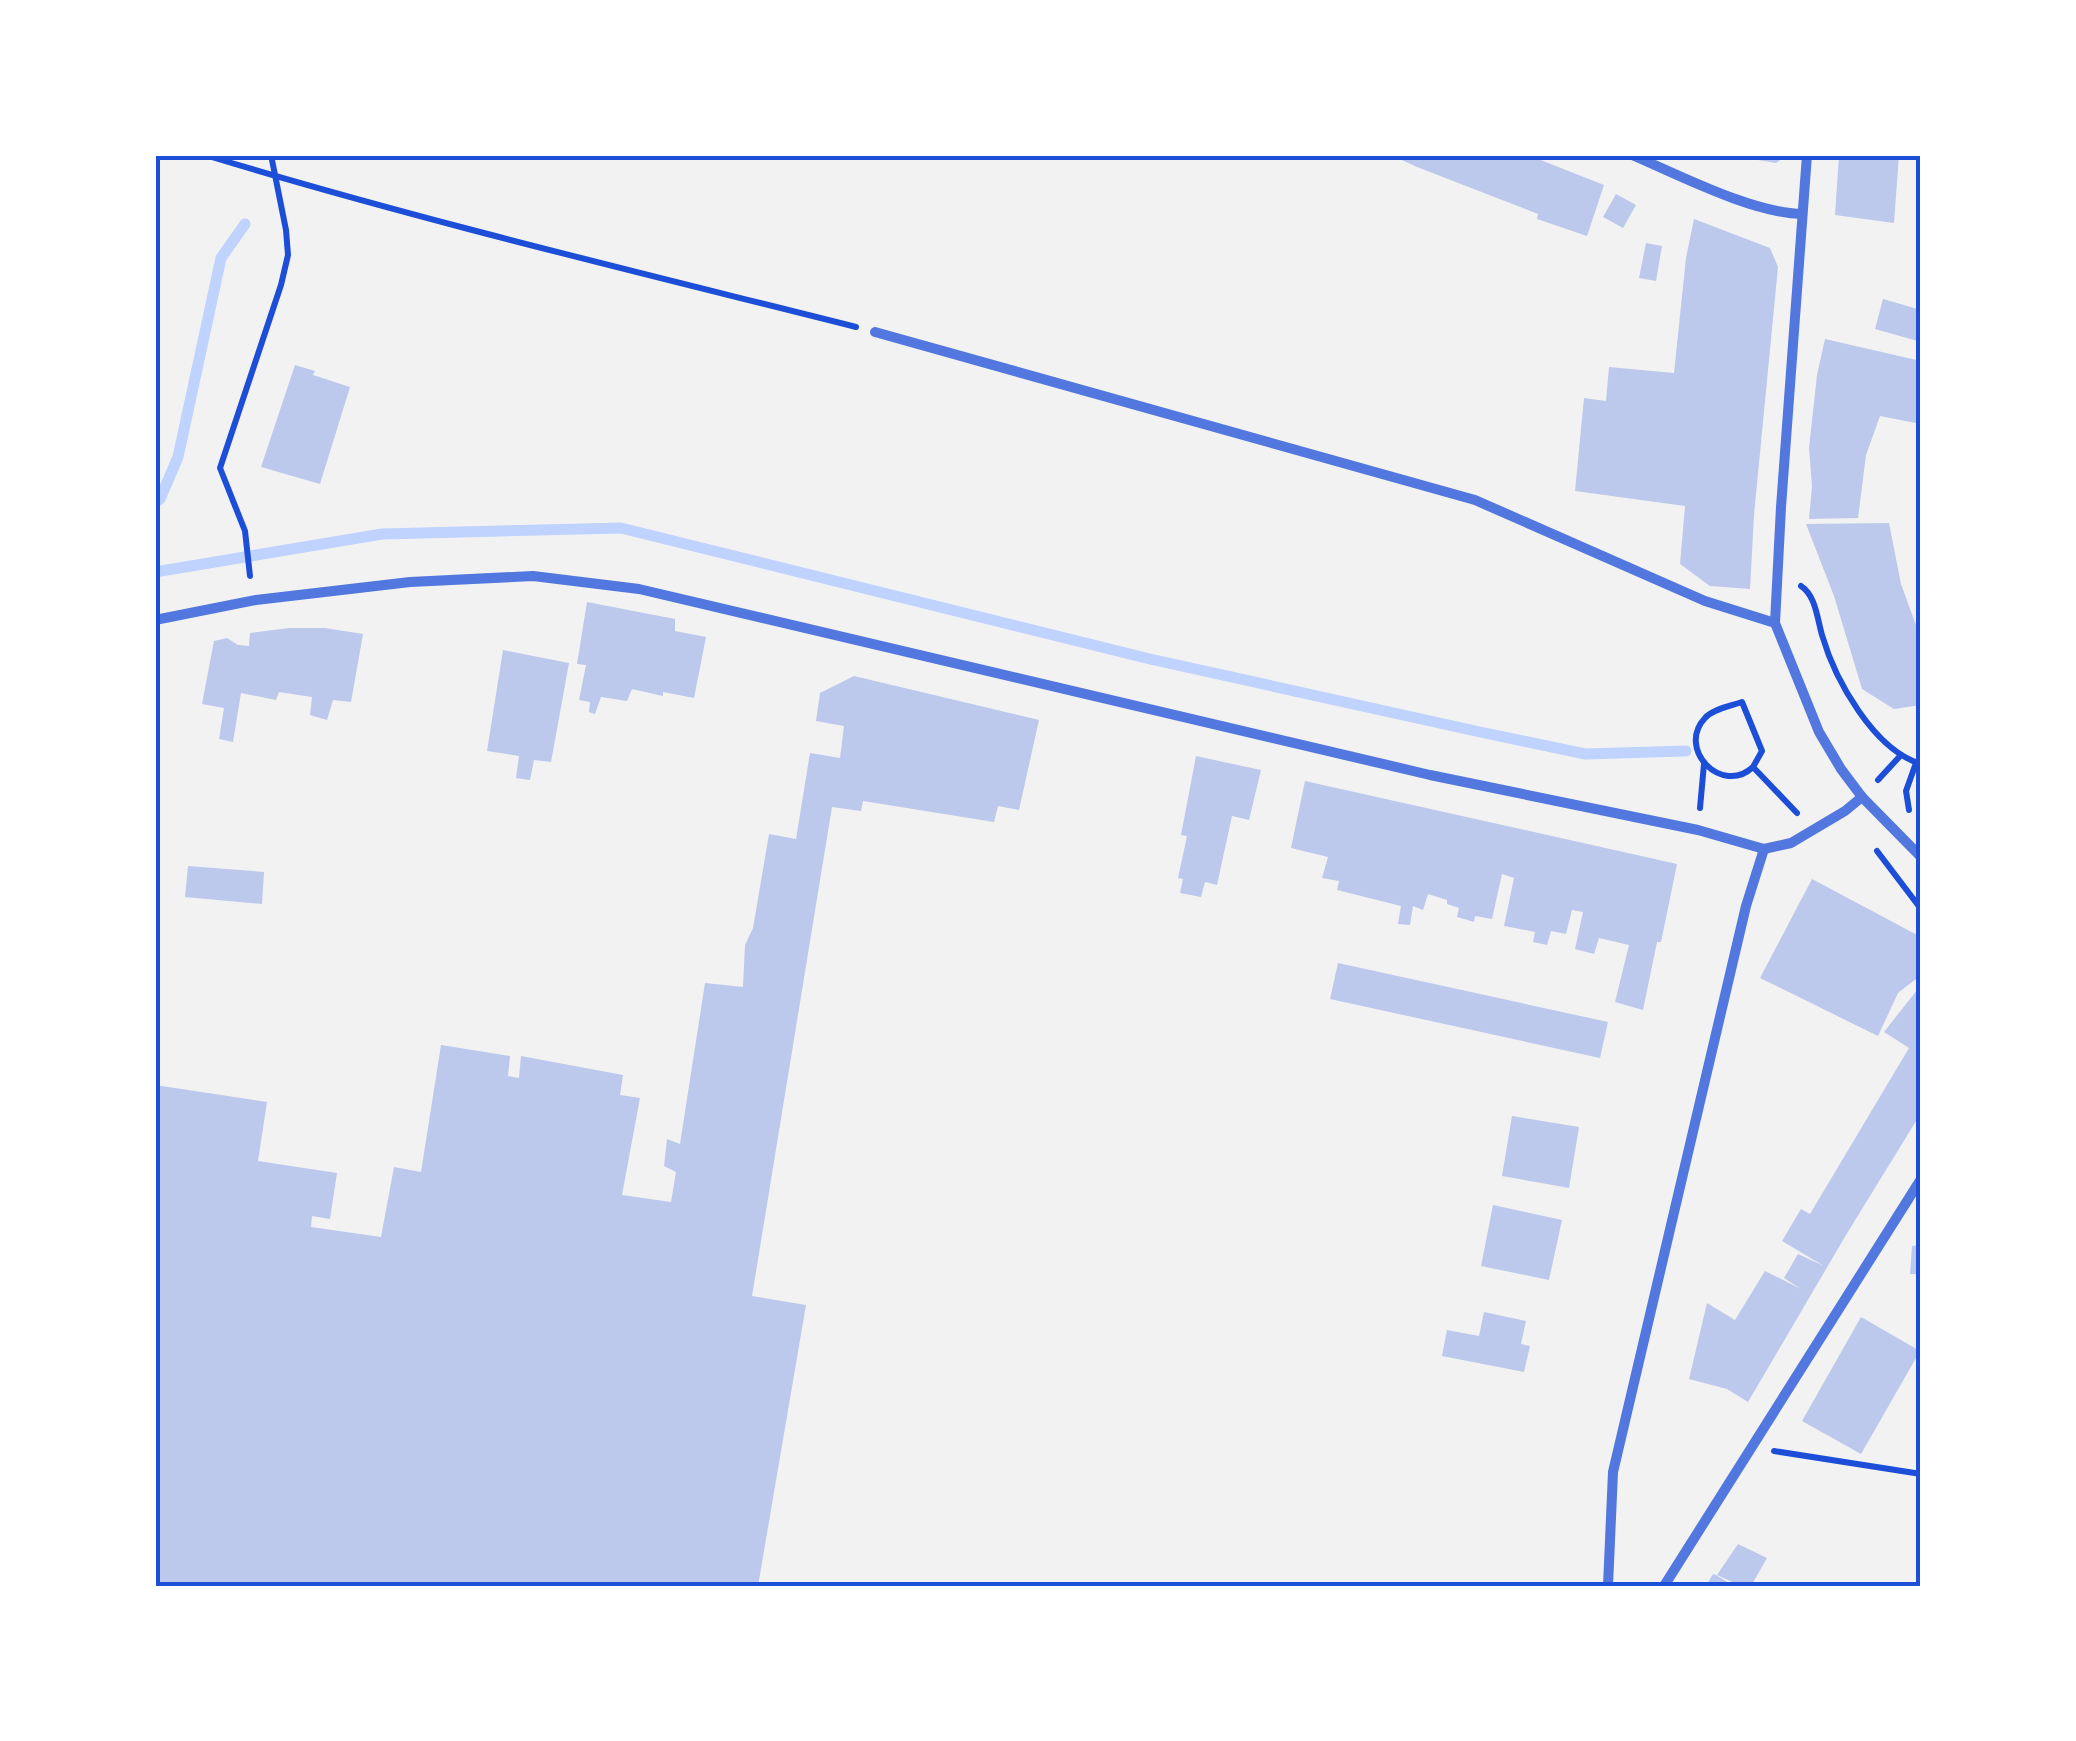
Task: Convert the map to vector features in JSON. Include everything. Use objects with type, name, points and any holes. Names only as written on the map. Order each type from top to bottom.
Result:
[{"type":"street","points":[[1632,155],[1746,202],[1784,214],[1802,214]]},
{"type":"street","points":[[1807,155],[1775,623],[1820,732],[1841,768],[1862,797],[1921,857]]},
{"type":"street","points":[[875,332],[1475,500],[1706,601],[1775,623]]},
{"type":"street","points":[[155,620],[256,600],[410,582],[533,576],[639,588],[1430,775],[1698,830],[1764,849],[1790,843],[1862,797]]},
{"type":"street","points":[[1608,1586],[1613,1472],[1741,926],[1764,849]]},
{"type":"street","points":[[1664,1586],[1921,1179]]},
{"type":"path","points":[[204,155],[548,249],[875,332]]},
{"type":"path","points":[[250,575],[245,531],[220,468],[288,255],[272,155]]},
{"type":"path","points":[[1778,568],[1810,592],[1823,640],[1844,688],[1871,726],[1901,755],[1918,764],[1906,791],[1908,808],[1921,821]]},
{"type":"path","points":[[1742,702],[1762,751],[1753,766],[1745,774],[1730,776],[1704,764],[1697,755],[1698,732],[1706,718],[1742,702]]},
{"type":"path","points":[[1698,830],[1704,764]]},
{"type":"path","points":[[1753,766],[1793,806],[1808,832]]},
{"type":"path","points":[[1752,1448],[1921,1474]]},
{"type":"building","points":[[1391,155],[1528,155],[1604,185],[1587,236],[1537,219],[1538,214]]},
{"type":"building","points":[[1740,155],[1787,155],[1776,163]]},
{"type":"building","points":[[1839,155],[1899,155],[1894,223],[1835,215]]},
{"type":"building","points":[[1616,194],[1636,205],[1623,228],[1603,217]]},
{"type":"building","points":[[1694,219],[1770,248],[1778,267],[1750,589],[1710,586],[1680,564],[1685,506],[1575,491],[1584,398],[1606,401],[1609,367],[1674,373]]},
{"type":"building","points":[[1646,243],[1662,246],[1656,281],[1639,278]]},
{"type":"building","points":[[1883,299],[1921,310],[1921,342],[1875,329]]},
{"type":"building","points":[[1825,339],[1921,361],[1921,424],[1880,416],[1866,455],[1858,518],[1809,519],[1809,448]]},
{"type":"building","points":[[295,365],[350,387],[320,484],[261,467]]},
{"type":"building","points":[[1889,523],[1901,584],[1921,639],[1921,705],[1894,709],[1862,689],[1834,596],[1806,524]]},
{"type":"building","points":[[587,602],[675,619],[675,631],[706,637],[694,698],[632,689],[627,701],[601,697],[595,714],[589,712],[590,702],[579,700],[586,665],[577,664]]},
{"type":"building","points":[[289,628],[363,634],[351,702],[333,700],[327,720],[310,715],[312,697],[279,692],[276,700],[241,693],[233,742],[219,739],[224,708],[202,704],[214,641],[227,638],[249,646],[250,633]]},
{"type":"building","points":[[503,650],[569,663],[551,762],[534,760],[530,780],[516,778],[519,756],[487,751]]},
{"type":"building","points":[[854,676],[1039,720],[1019,810],[998,806],[994,822],[863,801],[861,811],[832,807],[752,1296],[806,1305],[758,1586],[658,1582],[657,1586],[155,1586],[155,1085],[267,1102],[258,1161],[337,1173],[330,1219],[312,1216],[311,1227],[381,1237],[394,1167],[421,1172],[441,1045],[510,1056],[508,1076],[519,1078],[521,1056],[623,1075],[620,1095],[640,1098],[622,1195],[671,1202],[676,1172],[664,1166],[667,1139],[680,1144],[705,983],[743,987],[745,945],[753,928],[769,834],[796,839],[810,753],[840,758],[844,726],[816,721],[820,693]]},
{"type":"building","points":[[1196,756],[1261,770],[1249,820],[1232,816],[1217,885],[1205,882],[1201,897],[1180,893],[1183,879],[1178,878],[1187,836],[1181,835]]},
{"type":"building","points":[[1305,781],[1677,864],[1643,1010],[1615,1002],[1629,945],[1599,938],[1594,954],[1575,949],[1583,912],[1572,910],[1566,934],[1551,931],[1547,945],[1533,942],[1535,932],[1504,926],[1514,878],[1502,874],[1492,919],[1475,916],[1474,922],[1457,917],[1459,908],[1447,904],[1447,900],[1428,894],[1423,910],[1413,906],[1410,925],[1398,924],[1401,906],[1337,890],[1339,881],[1322,878],[1328,857],[1291,848]]},
{"type":"building","points":[[188,866],[264,872],[262,904],[185,897]]},
{"type":"building","points":[[1812,879],[1921,937],[1921,975],[1898,993],[1878,1036],[1760,978]]},
{"type":"building","points":[[1338,963],[1608,1022],[1600,1058],[1330,999]]},
{"type":"building","points":[[1921,985],[1921,1113],[1748,1402],[1727,1389],[1689,1379],[1707,1303],[1735,1320],[1765,1271],[1801,1289],[1784,1278],[1798,1254],[1824,1266],[1782,1241],[1801,1209],[1810,1214],[1909,1048],[1884,1032]]},
{"type":"building","points":[[1512,1116],[1579,1127],[1569,1188],[1502,1176]]},
{"type":"building","points":[[1493,1205],[1562,1220],[1549,1280],[1481,1266]]},
{"type":"building","points":[[1921,1245],[1921,1274],[1910,1274],[1912,1246]]},
{"type":"building","points":[[1484,1312],[1526,1321],[1521,1344],[1530,1346],[1524,1372],[1442,1356],[1447,1330],[1479,1336]]},
{"type":"building","points":[[1861,1317],[1920,1351],[1861,1454],[1802,1421]]},
{"type":"building","points":[[1738,1544],[1767,1558],[1751,1586],[1741,1586],[1717,1575]]},
{"type":"building","points":[[1716,1575],[1734,1586],[1706,1586]]},
{"type":"waterway","points":[[155,503],[178,457],[221,258],[245,224]]},
{"type":"waterway","points":[[155,572],[382,534],[621,528],[1150,659],[1585,754],[1686,751]]}]
